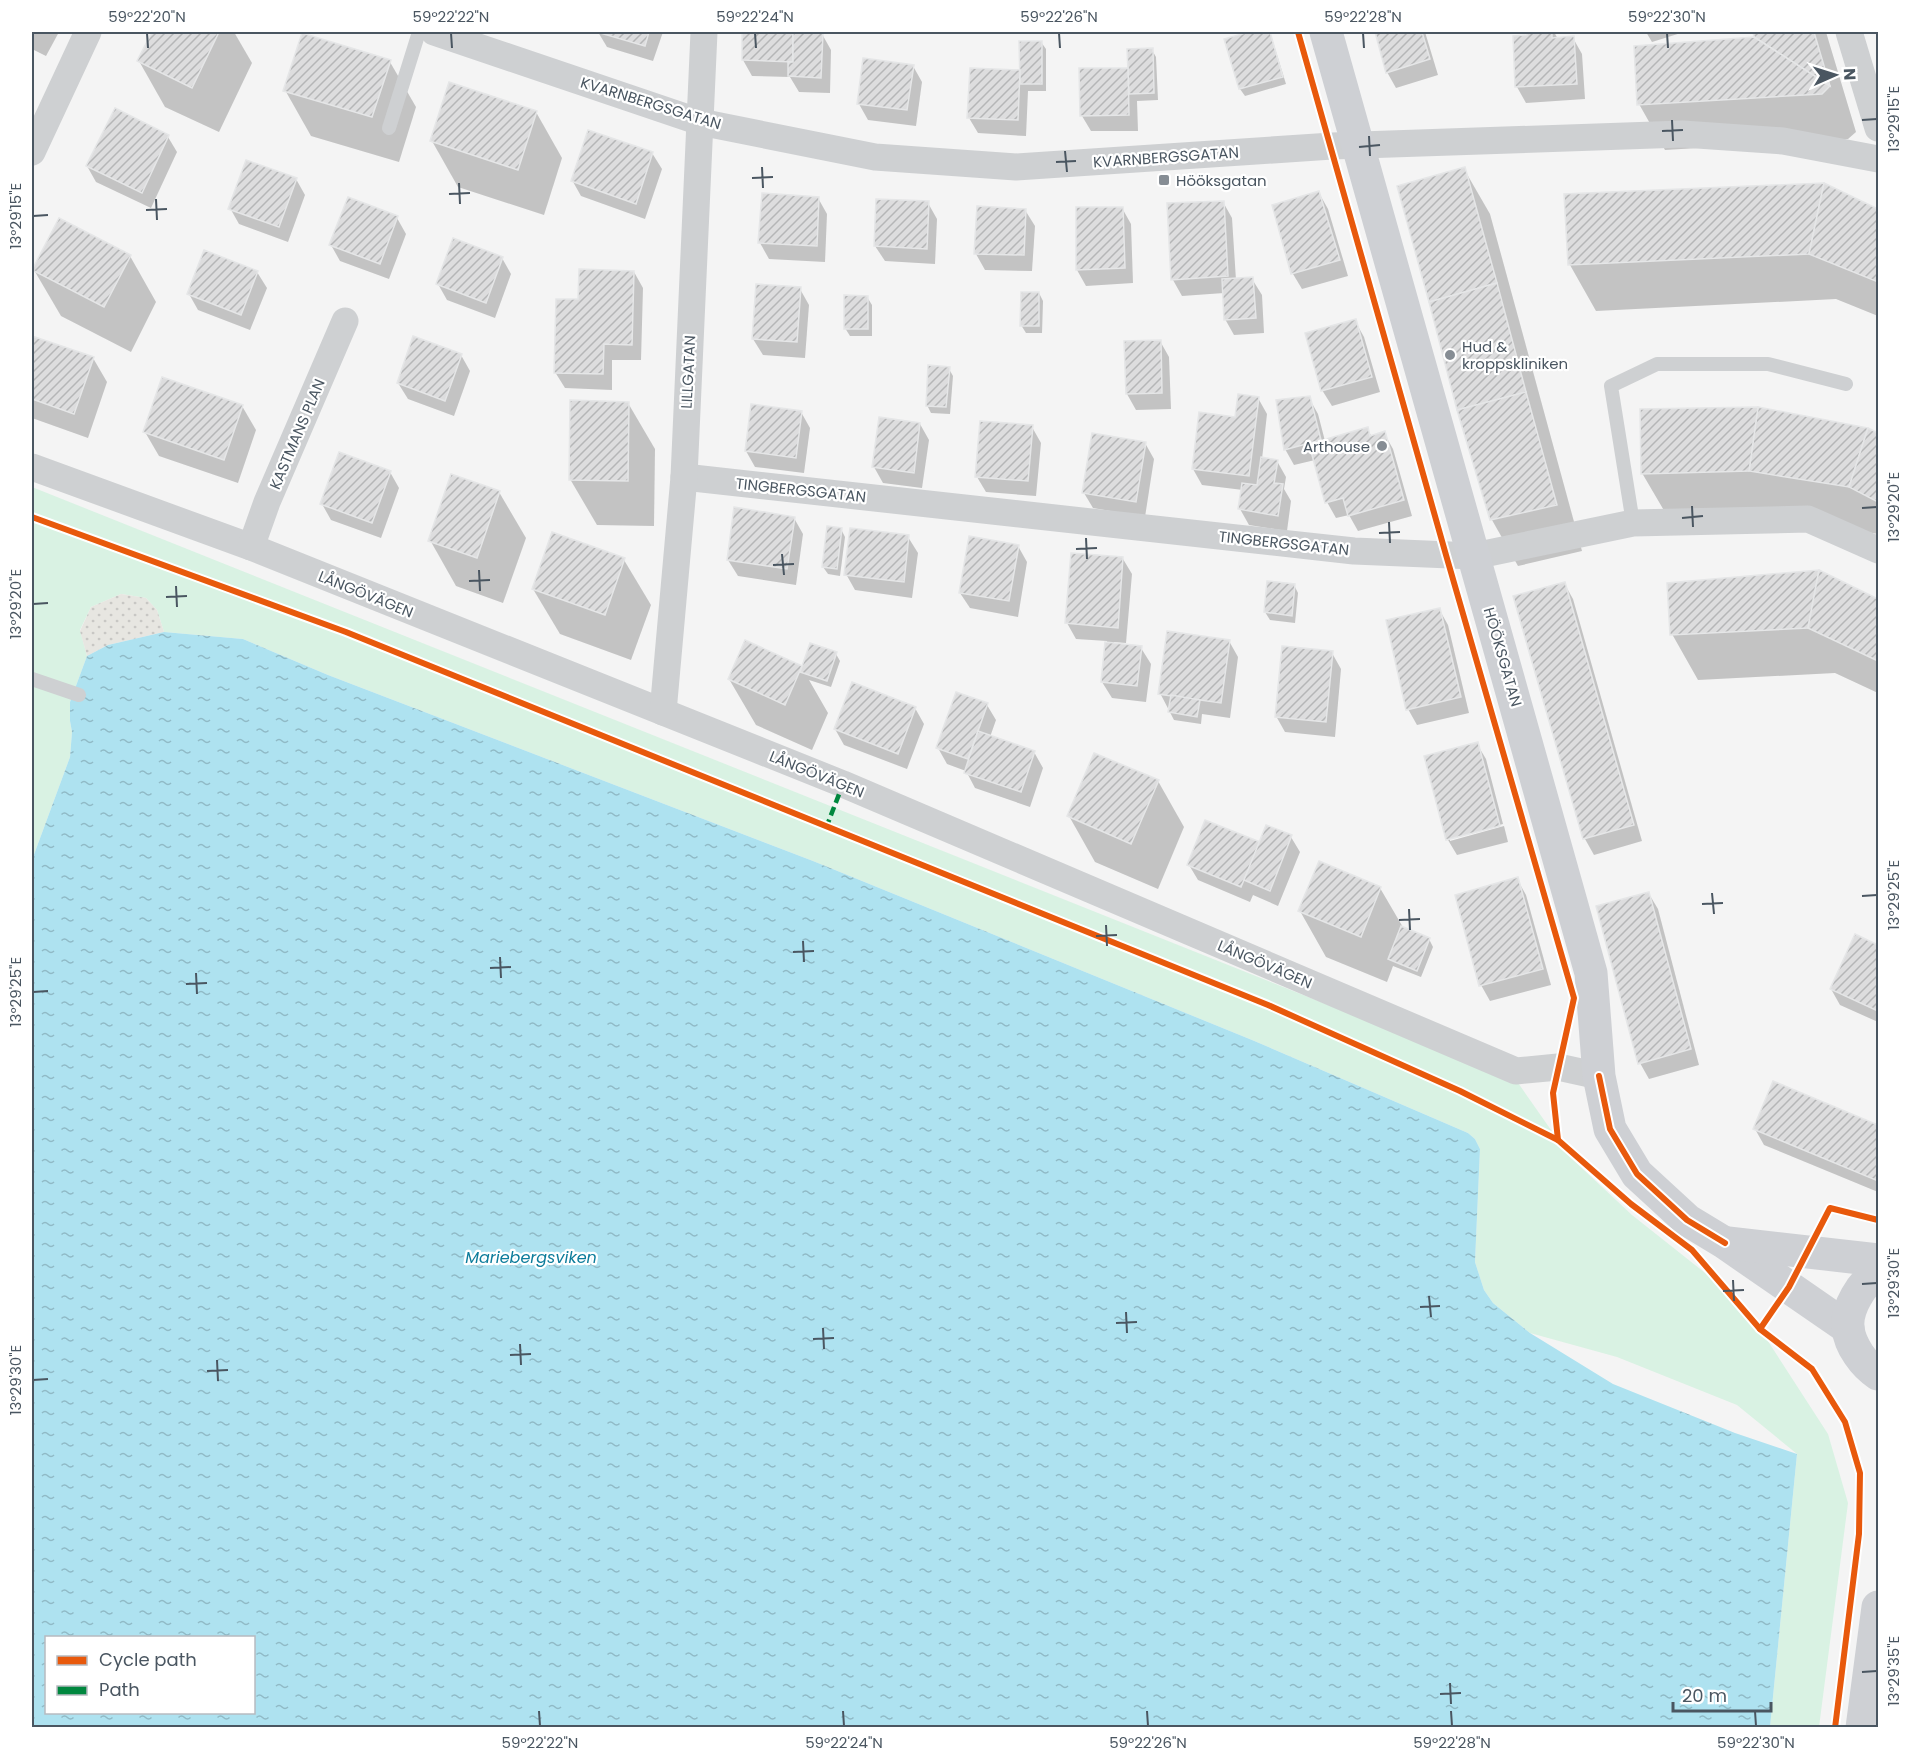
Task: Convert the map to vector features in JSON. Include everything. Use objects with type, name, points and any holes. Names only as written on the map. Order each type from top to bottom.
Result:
[{"type":"street","points":[[32,152],[88,32]]},
{"type":"street","name":"KVARNBERGSGATAN","points":[[434,32],[700,122],[875,157],[1017,167],[1332,146],[1683,134],[1783,141],[1878,159]]},
{"type":"street","name":"LILLGATAN","points":[[663,712],[684,477],[704,32]]},
{"type":"street","name":"HÖÖKSGATAN","points":[[1326,32],[1360,146],[1591,973],[1599,1076],[1610,1129],[1637,1174],[1687,1220],[1725,1243],[1848,1328]]},
{"type":"street","points":[[1849,32],[1878,128]]},
{"type":"street","name":"KASTMANS PLAN","points":[[250,547],[345,321]]},
{"type":"street","name":"LÅNGÖVÄGEN","points":[[32,467],[250,547],[854,789],[1516,1071],[1558,1067],[1599,1076]]},
{"type":"street","name":"TINGBERGSGATAN","points":[[684,477],[1354,551],[1474,556],[1633,523],[1808,519],[1878,549]]},
{"type":"street","name":"HÖÖKSGATAN","points":[[1725,1243],[1878,1260]]},
{"type":"street","points":[[1878,1272],[1862,1287],[1853,1304],[1848,1328],[1856,1351],[1878,1378]]},
{"type":"street","points":[[1862,1728],[1878,1607]]},
{"type":"lane","points":[[389,128],[419,32]]},
{"type":"lane","points":[[1633,523],[1611,386],[1657,364],[1768,364],[1846,384]]},
{"type":"lane","points":[[32,679],[79,695]]},
{"type":"green space","points":[[32,487],[1516,1080],[1570,1157],[1632,1215],[1714,1280],[1753,1318],[1828,1434],[1848,1503],[1819,1727],[1770,1727],[1797,1454],[1737,1405],[1617,1357],[1530,1333],[1493,1303],[1484,1290],[1475,1262],[1480,1149],[1475,1139],[1468,1133],[1252,1040],[813,861],[328,675],[243,639],[164,632],[157,610],[146,598],[121,594],[91,607],[80,630],[87,656],[70,702],[72,732],[70,757],[32,860]]},
{"type":"sand","points":[[121,594],[146,598],[157,610],[164,632],[108,645],[87,656],[80,631],[91,607]]},
{"type":"water","name":"Mariebergsviken","points":[[164,632],[243,639],[328,675],[813,861],[1252,1040],[1468,1133],[1475,1139],[1480,1149],[1475,1262],[1484,1290],[1493,1303],[1530,1333],[1613,1384],[1735,1433],[1797,1454],[1770,1727],[32,1728],[32,860],[70,757],[72,732],[70,702],[87,656],[108,645]]},
{"type":"building","points":[[152,32],[219,32],[192,88],[137,61]]},
{"type":"building","points":[[597,32],[649,32],[645,46]]},
{"type":"building","points":[[742,32],[793,32],[793,62],[742,60]]},
{"type":"building","points":[[793,32],[823,33],[821,78],[788,76],[788,62],[793,62]]},
{"type":"building","points":[[1249,32],[1270,32],[1283,77],[1239,89],[1224,39]]},
{"type":"building","points":[[1375,32],[1422,32],[1430,59],[1386,73]]},
{"type":"building","points":[[1527,32],[1552,32],[1552,38],[1574,36],[1577,84],[1515,87],[1513,36],[1527,35]]},
{"type":"building","points":[[1753,32],[1814,32],[1830,86],[1754,37]]},
{"type":"building","points":[[302,33],[391,60],[372,117],[283,91]]},
{"type":"building","points":[[1754,37],[1830,86],[1822,94],[1637,105],[1634,46]]},
{"type":"building","points":[[1019,41],[1042,41],[1042,84],[1020,84]]},
{"type":"building","points":[[1153,48],[1154,93],[1129,94],[1127,49]]},
{"type":"building","points":[[863,58],[914,65],[907,110],[857,104]]},
{"type":"building","points":[[970,68],[1020,70],[1018,120],[967,118]]},
{"type":"building","points":[[1079,68],[1128,68],[1129,115],[1080,116]]},
{"type":"building","points":[[449,82],[537,111],[518,170],[430,141]]},
{"type":"building","points":[[115,108],[169,135],[142,193],[86,166]]},
{"type":"building","points":[[588,130],[653,152],[636,204],[571,181]]},
{"type":"building","points":[[246,160],[297,178],[279,227],[228,209]]},
{"type":"building","points":[[1465,167],[1497,283],[1429,302],[1397,186]]},
{"type":"building","points":[[1824,183],[1809,254],[1568,265],[1564,194]]},
{"type":"building","points":[[1824,183],[1878,209],[1878,282],[1809,254]]},
{"type":"building","points":[[1319,191],[1340,260],[1291,274],[1272,205]]},
{"type":"building","points":[[762,193],[819,197],[817,246],[758,243]]},
{"type":"building","points":[[348,197],[398,216],[380,264],[329,245]]},
{"type":"building","points":[[876,199],[929,201],[927,249],[874,246]]},
{"type":"building","points":[[1224,201],[1228,276],[1171,280],[1167,203]]},
{"type":"building","points":[[977,206],[1026,209],[1024,255],[974,254]]},
{"type":"building","points":[[1076,207],[1123,207],[1125,268],[1076,270]]},
{"type":"building","points":[[59,218],[131,255],[104,307],[32,270]]},
{"type":"building","points":[[453,238],[503,257],[486,303],[436,284]]},
{"type":"building","points":[[204,250],[258,271],[241,315],[187,294]]},
{"type":"building","points":[[579,269],[634,271],[632,345],[604,344],[603,374],[554,373],[556,299],[578,299]]},
{"type":"building","points":[[1253,277],[1256,318],[1224,320],[1222,279]]},
{"type":"building","points":[[1497,283],[1526,392],[1457,410],[1429,302]]},
{"type":"building","points":[[756,284],[801,287],[797,342],[752,339]]},
{"type":"building","points":[[1021,292],[1039,292],[1039,326],[1020,326]]},
{"type":"building","points":[[844,295],[868,296],[868,329],[844,329]]},
{"type":"building","points":[[1356,319],[1372,377],[1321,391],[1305,333]]},
{"type":"building","points":[[32,336],[94,357],[74,414],[32,399]]},
{"type":"building","points":[[413,336],[462,354],[445,401],[397,383]]},
{"type":"building","points":[[1161,340],[1162,393],[1126,394],[1124,341]]},
{"type":"building","points":[[928,365],[950,367],[946,407],[926,406]]},
{"type":"building","points":[[162,377],[243,405],[224,460],[143,432]]},
{"type":"building","points":[[1526,392],[1557,505],[1490,520],[1457,410]]},
{"type":"building","points":[[1238,394],[1259,397],[1249,476],[1192,469],[1199,412],[1235,417]]},
{"type":"building","points":[[1310,396],[1321,440],[1284,450],[1276,400]]},
{"type":"building","points":[[570,400],[629,402],[628,481],[569,480]]},
{"type":"building","points":[[751,404],[802,411],[796,458],[745,451]]},
{"type":"building","points":[[1758,407],[1868,428],[1849,487],[1749,471]]},
{"type":"building","points":[[1758,407],[1749,471],[1641,474],[1640,409]]},
{"type":"building","points":[[879,417],[920,423],[914,473],[872,467]]},
{"type":"building","points":[[980,421],[1033,425],[1028,481],[975,477]]},
{"type":"building","points":[[1368,427],[1370,436],[1385,431],[1404,500],[1348,516],[1343,498],[1325,503],[1309,444]]},
{"type":"building","points":[[1868,428],[1878,433],[1878,502],[1849,487]]},
{"type":"building","points":[[1092,433],[1146,442],[1136,502],[1082,493]]},
{"type":"building","points":[[339,452],[391,471],[372,523],[320,504]]},
{"type":"building","points":[[1261,457],[1278,460],[1274,483],[1283,484],[1278,516],[1238,509],[1242,483],[1257,485]]},
{"type":"building","points":[[451,474],[500,491],[477,558],[428,541]]},
{"type":"building","points":[[734,507],[795,517],[787,569],[727,560]]},
{"type":"building","points":[[827,526],[842,528],[837,569],[822,567]]},
{"type":"building","points":[[850,528],[909,535],[904,582],[844,575]]},
{"type":"building","points":[[552,532],[625,558],[605,615],[532,589]]},
{"type":"building","points":[[969,536],[1019,545],[1009,601],[959,593]]},
{"type":"building","points":[[1071,553],[1123,557],[1118,628],[1065,623]]},
{"type":"building","points":[[1819,570],[1808,628],[1670,635],[1667,583]]},
{"type":"building","points":[[1819,570],[1878,599],[1878,661],[1808,628]]},
{"type":"building","points":[[1267,581],[1295,584],[1292,616],[1264,612]]},
{"type":"building","points":[[1565,582],[1634,825],[1583,839],[1513,596]]},
{"type":"building","points":[[1440,608],[1461,697],[1406,710],[1386,620]]},
{"type":"building","points":[[1167,631],[1230,640],[1221,703],[1158,694]]},
{"type":"building","points":[[745,640],[802,666],[785,705],[728,679]]},
{"type":"building","points":[[1105,642],[1142,646],[1137,686],[1101,682]]},
{"type":"building","points":[[810,643],[837,652],[827,681],[800,672]]},
{"type":"building","points":[[1282,646],[1333,651],[1326,722],[1275,717]]},
{"type":"building","points":[[852,682],[916,707],[898,754],[834,729]]},
{"type":"building","points":[[956,692],[988,703],[968,759],[936,748]]},
{"type":"building","points":[[1171,695],[1200,700],[1197,717],[1168,712]]},
{"type":"building","points":[[978,731],[1035,751],[1021,792],[964,773]]},
{"type":"building","points":[[1478,742],[1500,826],[1446,840],[1424,756]]},
{"type":"building","points":[[1094,753],[1159,780],[1131,844],[1067,816]]},
{"type":"building","points":[[1205,820],[1260,842],[1241,887],[1187,865]]},
{"type":"building","points":[[1266,825],[1292,835],[1270,891],[1244,880]]},
{"type":"building","points":[[1319,861],[1381,887],[1361,937],[1298,911]]},
{"type":"building","points":[[1518,877],[1543,969],[1479,986],[1455,895]]},
{"type":"building","points":[[1649,892],[1691,1049],[1638,1064],[1596,906]]},
{"type":"building","points":[[1401,926],[1430,938],[1417,971],[1388,959]]},
{"type":"building","points":[[1855,934],[1878,945],[1878,1011],[1830,989]]},
{"type":"building","points":[[1773,1081],[1878,1125],[1878,1181],[1753,1129]]},
{"type":"marked path","points":[[826,828],[843,784]]},
{"type":"cycle path","points":[[1298,32],[1574,998],[1553,1093],[1558,1140]]},
{"type":"cycle path","points":[[32,517],[346,632],[1268,1005],[1460,1091],[1558,1140],[1631,1204],[1692,1250],[1760,1329],[1812,1369],[1845,1422],[1860,1473],[1859,1534],[1835,1728]]},
{"type":"cycle path","points":[[1599,1076],[1610,1129],[1637,1174],[1687,1220],[1725,1243]]},
{"type":"cycle path","points":[[1760,1329],[1789,1287],[1830,1208],[1878,1220]]},
{"type":"place","name":"Hööksgatan","points":[[1164,180]]},
{"type":"place","name":"Hud & kroppskliniken","points":[[1450,355]]},
{"type":"place","name":"Arthouse","points":[[1382,446]]}]
